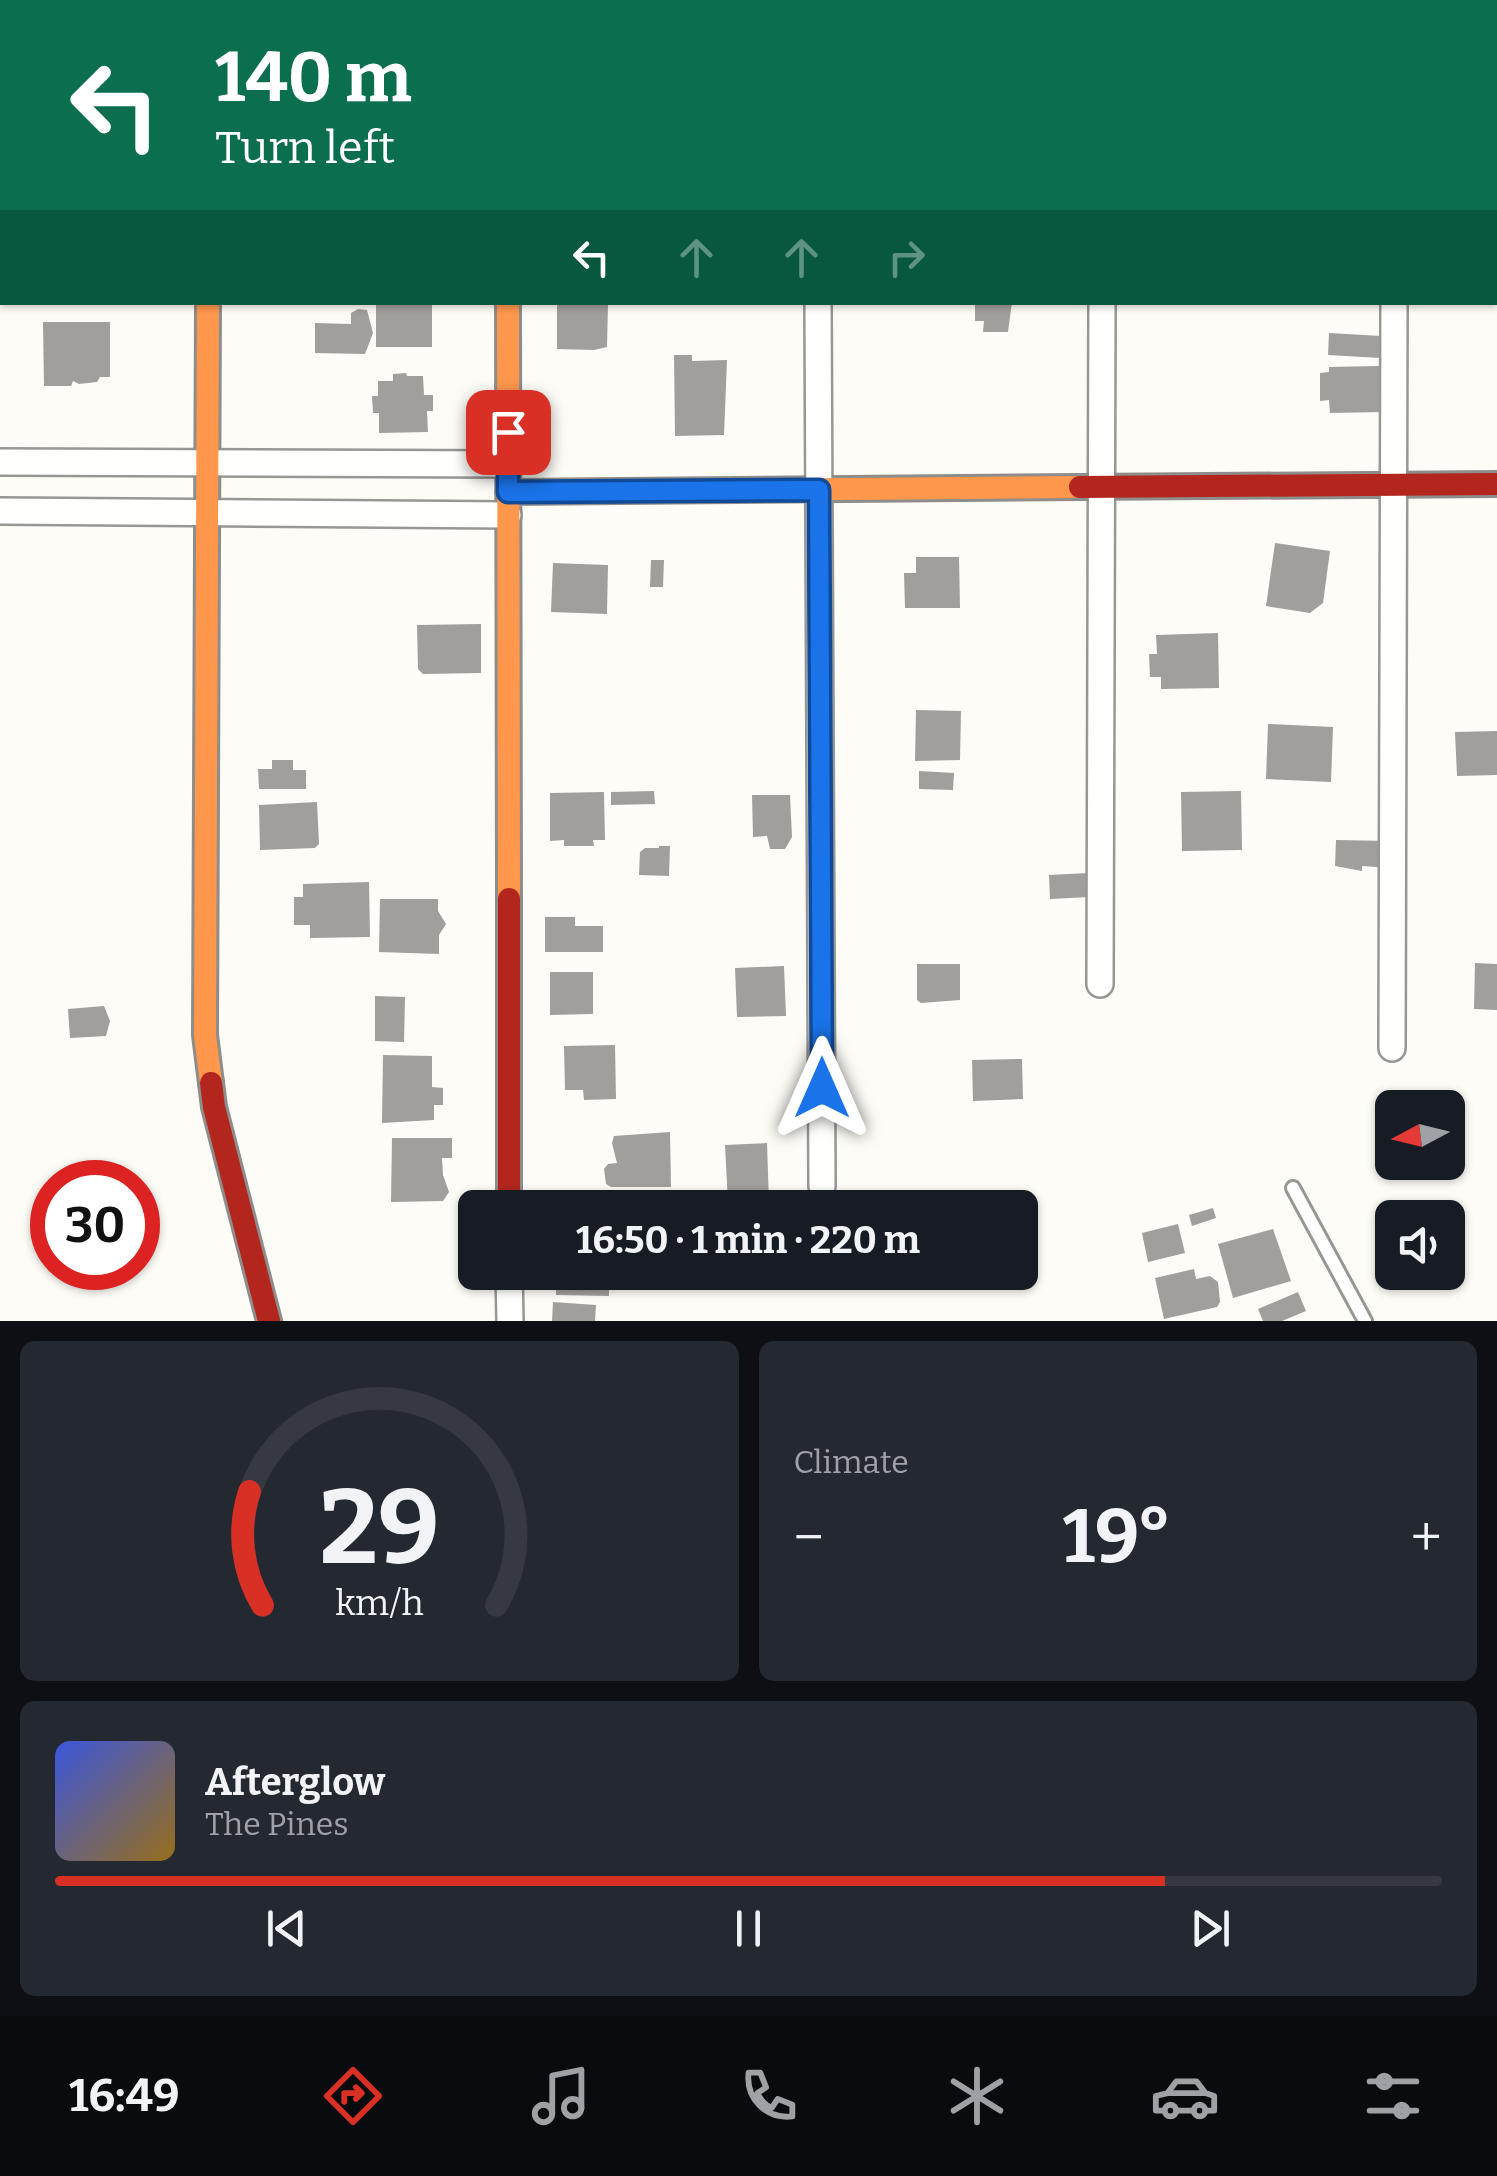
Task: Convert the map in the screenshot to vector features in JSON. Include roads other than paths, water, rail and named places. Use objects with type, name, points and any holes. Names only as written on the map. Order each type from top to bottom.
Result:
[{"type":"street","points":[[208,305],[206,1035],[214,1106],[269,1321]]},
{"type":"street","points":[[508,305],[509,1190]]},
{"type":"street","points":[[818,305],[822,1186]]},
{"type":"street","points":[[1100,984],[1102,305]]},
{"type":"street","points":[[1392,1048],[1394,305]]},
{"type":"street","points":[[0,462],[508,464]]},
{"type":"street","points":[[0,511],[208,512],[819,490],[1497,484]]},
{"type":"street","points":[[510,1290],[510,1321]]},
{"type":"lane","points":[[1294,1188],[1365,1321]]}]
